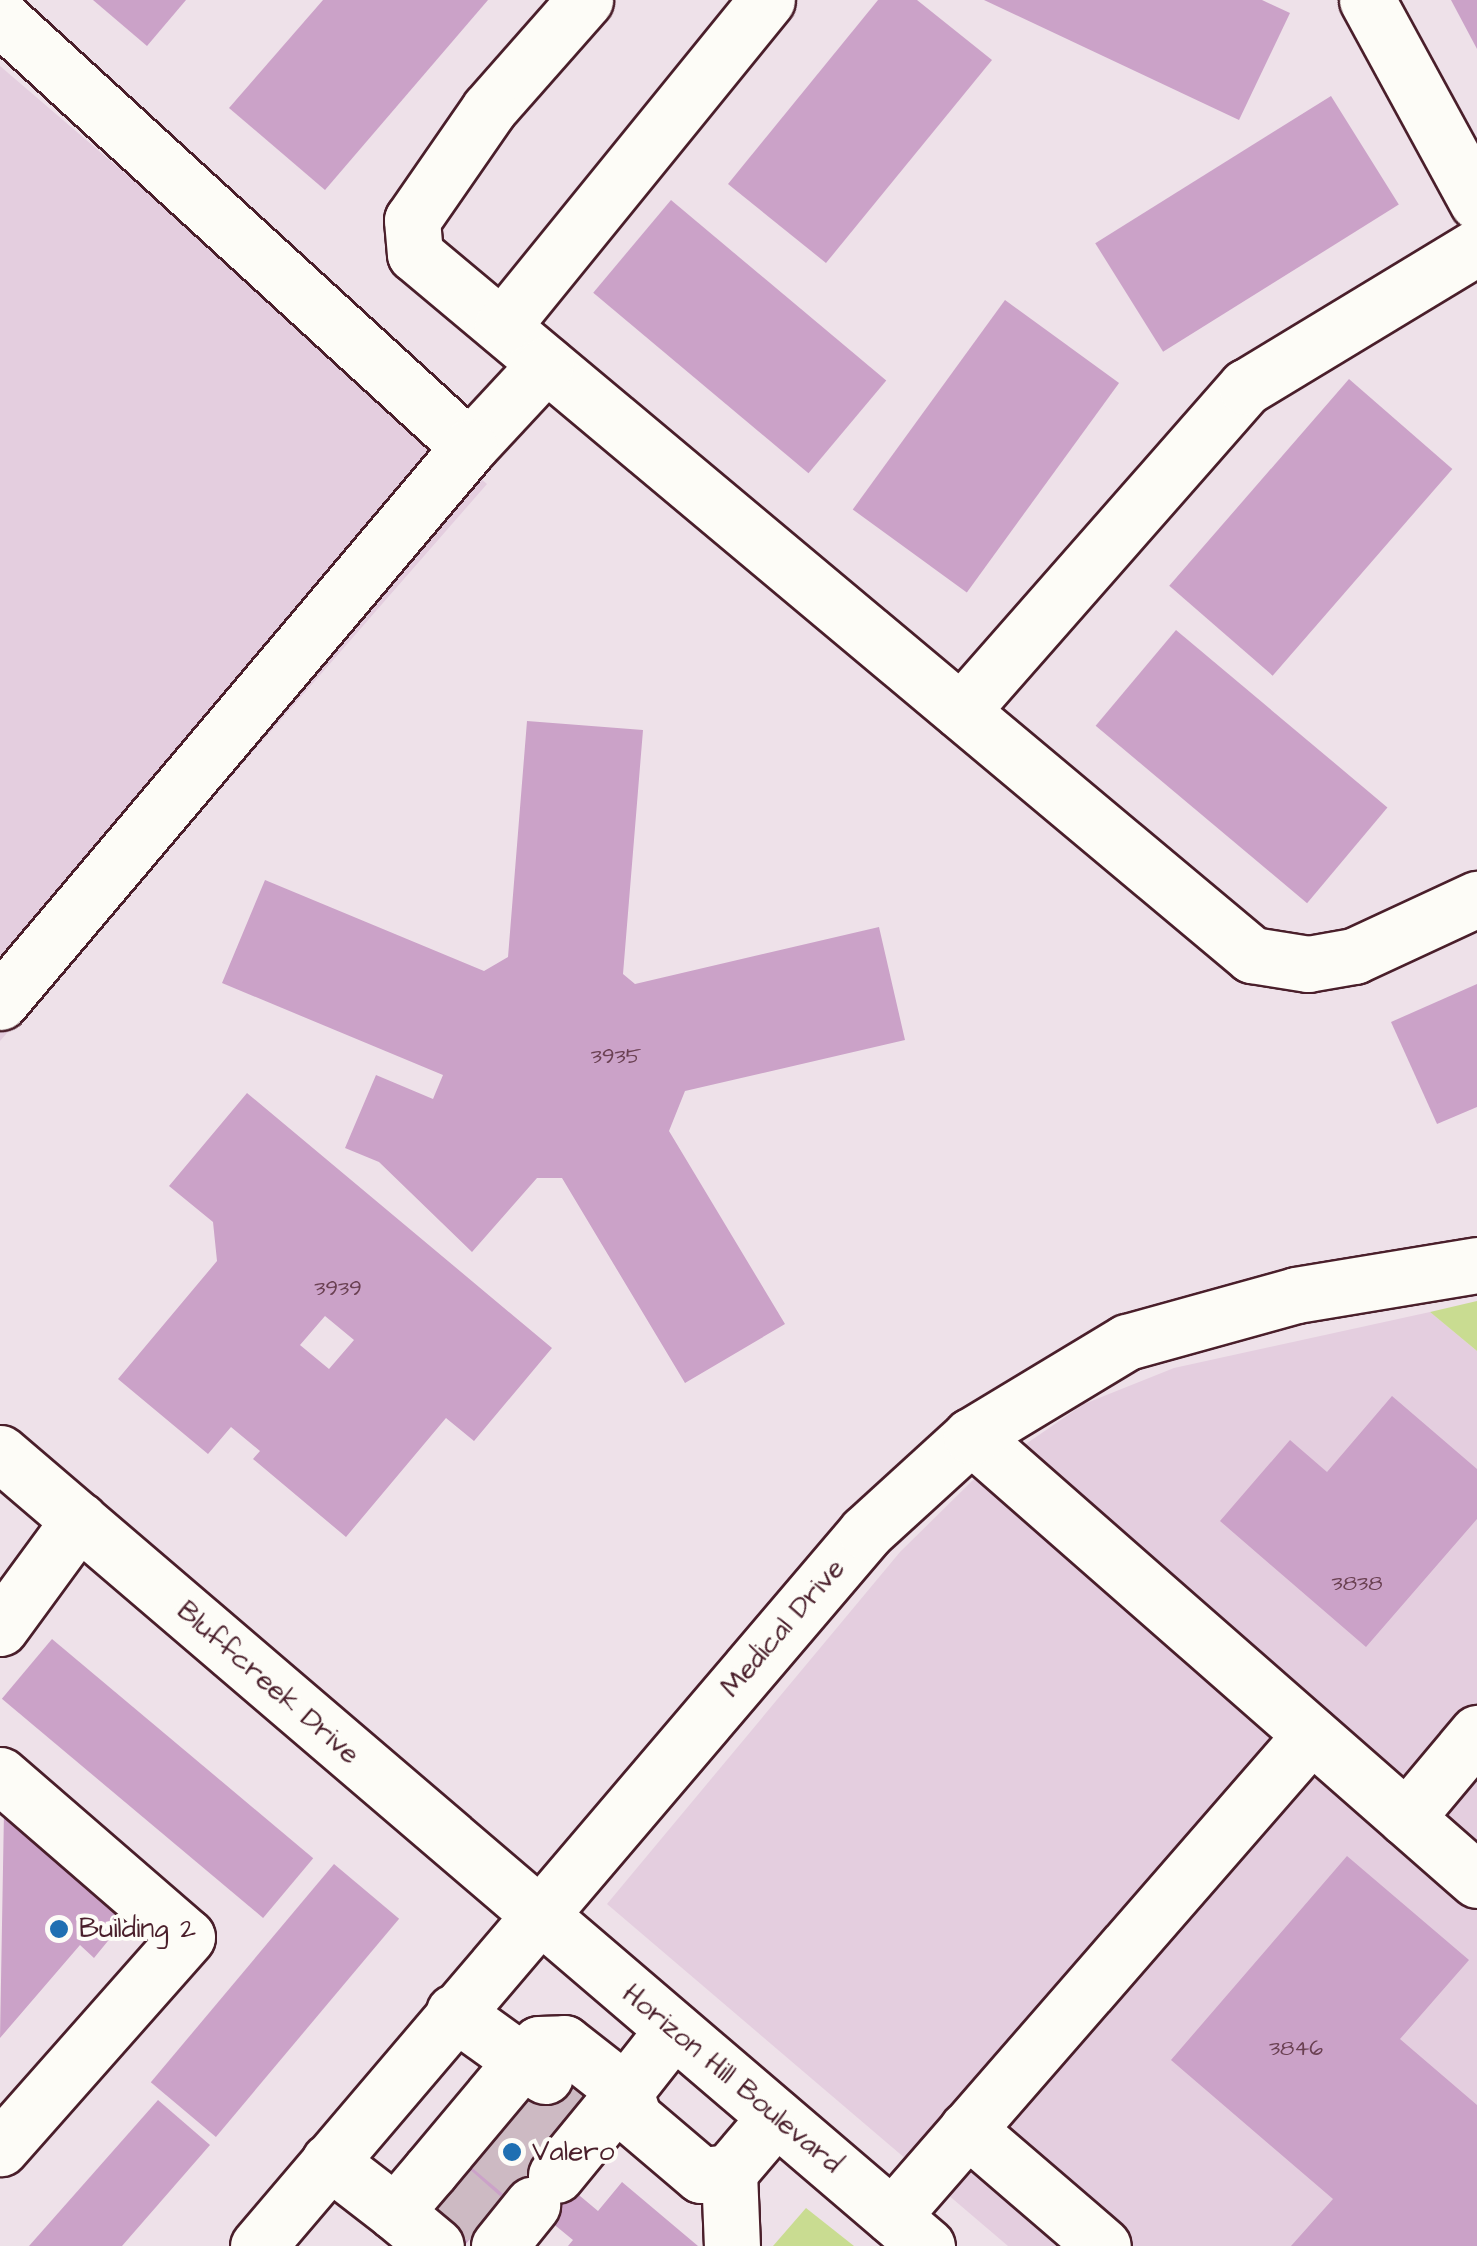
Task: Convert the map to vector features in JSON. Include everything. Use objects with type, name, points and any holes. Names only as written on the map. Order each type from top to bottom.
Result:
[{"type":"street","points":[[585,0],[489,109],[412,220],[415,254],[1252,955],[1308,964],[1354,956],[1477,899]]},
{"type":"street","points":[[502,326],[767,0]]},
{"type":"street","points":[[1367,0],[1477,202]]},
{"type":"street","points":[[0,17],[469,447]]},
{"type":"street","points":[[961,711],[1246,387],[1477,247]]},
{"type":"street","points":[[0,1002],[469,447],[546,364]]},
{"type":"street","name":"Medical Drive","points":[[258,2246],[537,1913],[866,1532],[970,1436],[1126,1342],[1296,1295],[1477,1265]]},
{"type":"street","points":[[970,1436],[1477,1880]]},
{"type":"street","name":"Bluffcreek Drive","points":[[0,1453],[537,1913]]},
{"type":"street","points":[[0,1628],[78,1520]]},
{"type":"street","points":[[1406,1818],[1477,1734]]},
{"type":"street","points":[[909,2231],[968,2129],[1311,1735]]},
{"type":"street","points":[[0,1775],[187,1937],[0,2148]]},
{"type":"street","name":"Horizon Hill Boulevard","points":[[537,1913],[909,2231]]},
{"type":"street","points":[[454,2012],[523,2149]]},
{"type":"street","points":[[523,2149],[673,2030]]},
{"type":"street","points":[[732,2246],[729,2172],[776,2117]]},
{"type":"street","points":[[395,2212],[523,2149],[634,2118],[701,2175],[729,2172]]},
{"type":"street","points":[[968,2129],[1103,2246]]},
{"type":"street","points":[[328,2161],[436,2246]]},
{"type":"shaded area","points":[[0,66],[487,484],[0,1041]]},
{"type":"shaded area","points":[[1430,1312],[1477,1351],[1477,2246],[1008,2246],[607,1904],[900,1552],[972,1481],[1084,1404],[1174,1368]]},
{"type":"green space","points":[[1477,1301],[1477,1351],[1430,1312]]},
{"type":"green space","points":[[806,2208],[854,2246],[773,2246]]},
{"type":"building","points":[[93,0],[186,0],[147,46]]},
{"type":"building","points":[[323,0],[488,0],[325,190],[229,108]]},
{"type":"building","points":[[878,0],[917,0],[992,60],[826,263],[728,184]]},
{"type":"building","points":[[984,0],[1262,0],[1290,13],[1239,120]]},
{"type":"building","points":[[1451,0],[1477,0],[1477,49]]},
{"type":"building","points":[[1331,96],[1399,205],[1163,352],[1095,243]]},
{"type":"building","points":[[671,200],[886,381],[808,473],[593,293]]},
{"type":"building","points":[[1005,300],[1119,383],[967,592],[853,510]]},
{"type":"building","points":[[1349,379],[1452,469],[1273,676],[1169,586]]},
{"type":"building","points":[[1176,630],[1387,807],[1307,903],[1096,726]]},
{"type":"building","points":[[527,721],[643,730],[623,974],[635,984],[879,927],[905,1040],[685,1091],[669,1131],[785,1324],[685,1383],[562,1178],[537,1178],[472,1252],[379,1162],[345,1148],[376,1075],[433,1099],[443,1075],[222,983],[265,880],[484,971],[508,957]]},
{"type":"building","points":[[1477,984],[1477,1107],[1437,1124],[1391,1022]]},
{"type":"building","points":[[247,1093],[552,1348],[474,1441],[446,1418],[346,1537],[253,1459],[260,1451],[231,1427],[208,1454],[118,1379],[217,1261],[213,1222],[169,1186]],"holes":[[[325,1316],[354,1340],[329,1369],[300,1345]]]},
{"type":"building","points":[[1392,1396],[1477,1469],[1477,1519],[1366,1647],[1220,1521],[1290,1440],[1327,1472]]},
{"type":"building","points":[[52,1639],[313,1858],[263,1918],[2,1699]]},
{"type":"building","name":"Building 2","points":[[4,1811],[130,1914],[94,1958],[80,1945],[0,2038]]},
{"type":"building","points":[[1347,1856],[1469,1960],[1400,2039],[1477,2105],[1477,2246],[1291,2246],[1333,2199],[1171,2060]]},
{"type":"building","points":[[334,1864],[399,1919],[216,2137],[151,2082]]},
{"type":"building","name":"Valero","points":[[567,2050],[604,2080],[537,2160],[598,2211],[622,2182],[698,2246],[568,2246],[573,2240],[512,2190],[464,2246],[423,2220]]},
{"type":"building","points":[[158,2100],[210,2145],[122,2246],[29,2246]]},
{"type":"tunnel","points":[[545,2076],[582,2107]]},
{"type":"tunnel","points":[[515,2111],[552,2142]]},
{"type":"tunnel","points":[[487,2144],[543,2191]]},
{"type":"tunnel","points":[[450,2188],[486,2220]]},
{"type":"place","name":"Building 2","points":[[59,1929]]},
{"type":"place","name":"Valero","points":[[512,2152]]}]
